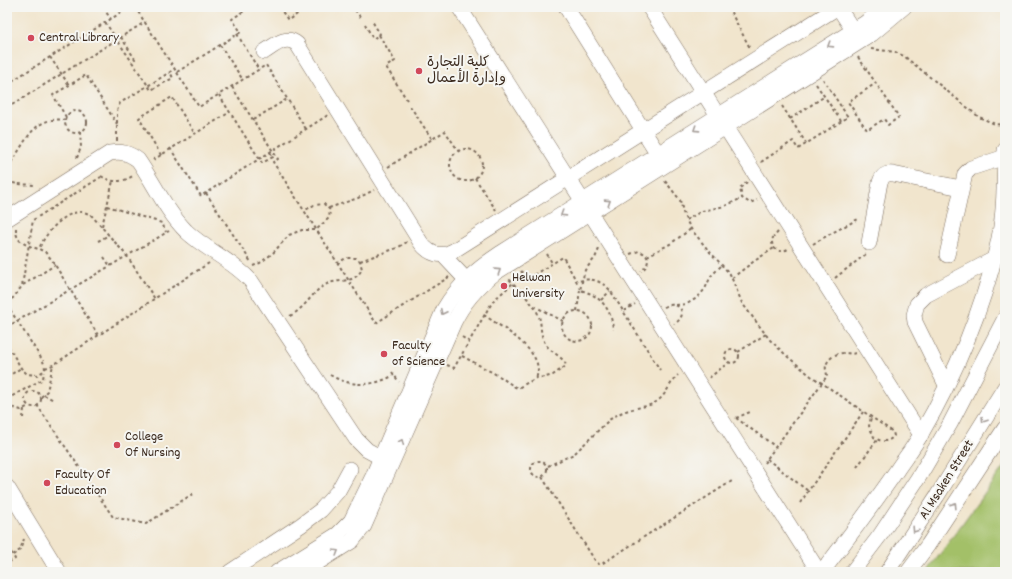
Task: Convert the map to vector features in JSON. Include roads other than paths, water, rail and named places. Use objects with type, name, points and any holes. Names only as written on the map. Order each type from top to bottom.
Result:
[{"type":"street","points":[[459,7],[700,386],[730,421],[756,473],[821,572],[860,521],[921,435],[946,385],[973,323],[994,258],[999,238],[1004,204],[1005,150]]},
{"type":"street","points":[[566,7],[643,131],[660,164]]},
{"type":"street","points":[[649,7],[921,435]]},
{"type":"street","points":[[264,52],[284,40],[291,40],[297,44],[425,248],[430,252],[443,255],[453,251],[568,179],[838,7],[853,30]]},
{"type":"street","points":[[386,460],[437,360],[454,322],[459,299],[466,280],[482,266],[587,208],[660,164],[865,23],[885,7]]},
{"type":"street","points":[[722,121],[775,96],[872,34],[904,7]]},
{"type":"street","points":[[12,222],[110,153],[118,152],[132,155],[138,160],[172,212],[186,230],[203,245],[242,271],[251,281],[351,433],[367,450],[386,460]]},
{"type":"street","points":[[947,255],[965,174],[971,168],[1005,157]]},
{"type":"street","points":[[869,243],[872,219],[880,182],[886,174],[893,174],[961,188]]},
{"type":"street","points":[[466,280],[501,270],[587,208]]},
{"type":"street","points":[[443,255],[466,280]]},
{"type":"street","points":[[946,385],[915,322],[915,309],[921,299],[926,295],[994,258]]},
{"type":"street","points":[[302,572],[344,547],[358,534],[368,517],[378,479],[440,318],[459,299]]},
{"type":"street","points":[[852,572],[881,534],[920,475],[950,424],[1005,318]]},
{"type":"street","name":"Al Msaken Street","points":[[887,572],[937,496],[1005,387]]},
{"type":"street","name":"Al Msaken Street","points":[[908,572],[928,545],[1005,428]]},
{"type":"street","points":[[230,572],[301,526],[321,510],[338,491],[350,469]]},
{"type":"street","points":[[277,572],[334,537],[345,528],[378,479]]},
{"type":"street","points":[[7,487],[59,572]]},
{"type":"place","name":"Central Library","points":[[31,38]]},
{"type":"place","name":"كلية التجارة وإدارة الأعمال","points":[[419,71]]},
{"type":"place","name":"Helwan University","points":[[504,286]]},
{"type":"place","name":"Faculty of Science","points":[[384,354]]},
{"type":"place","name":"College Of Nursing","points":[[117,445]]},
{"type":"place","name":"Faculty Of Education","points":[[47,483]]}]
